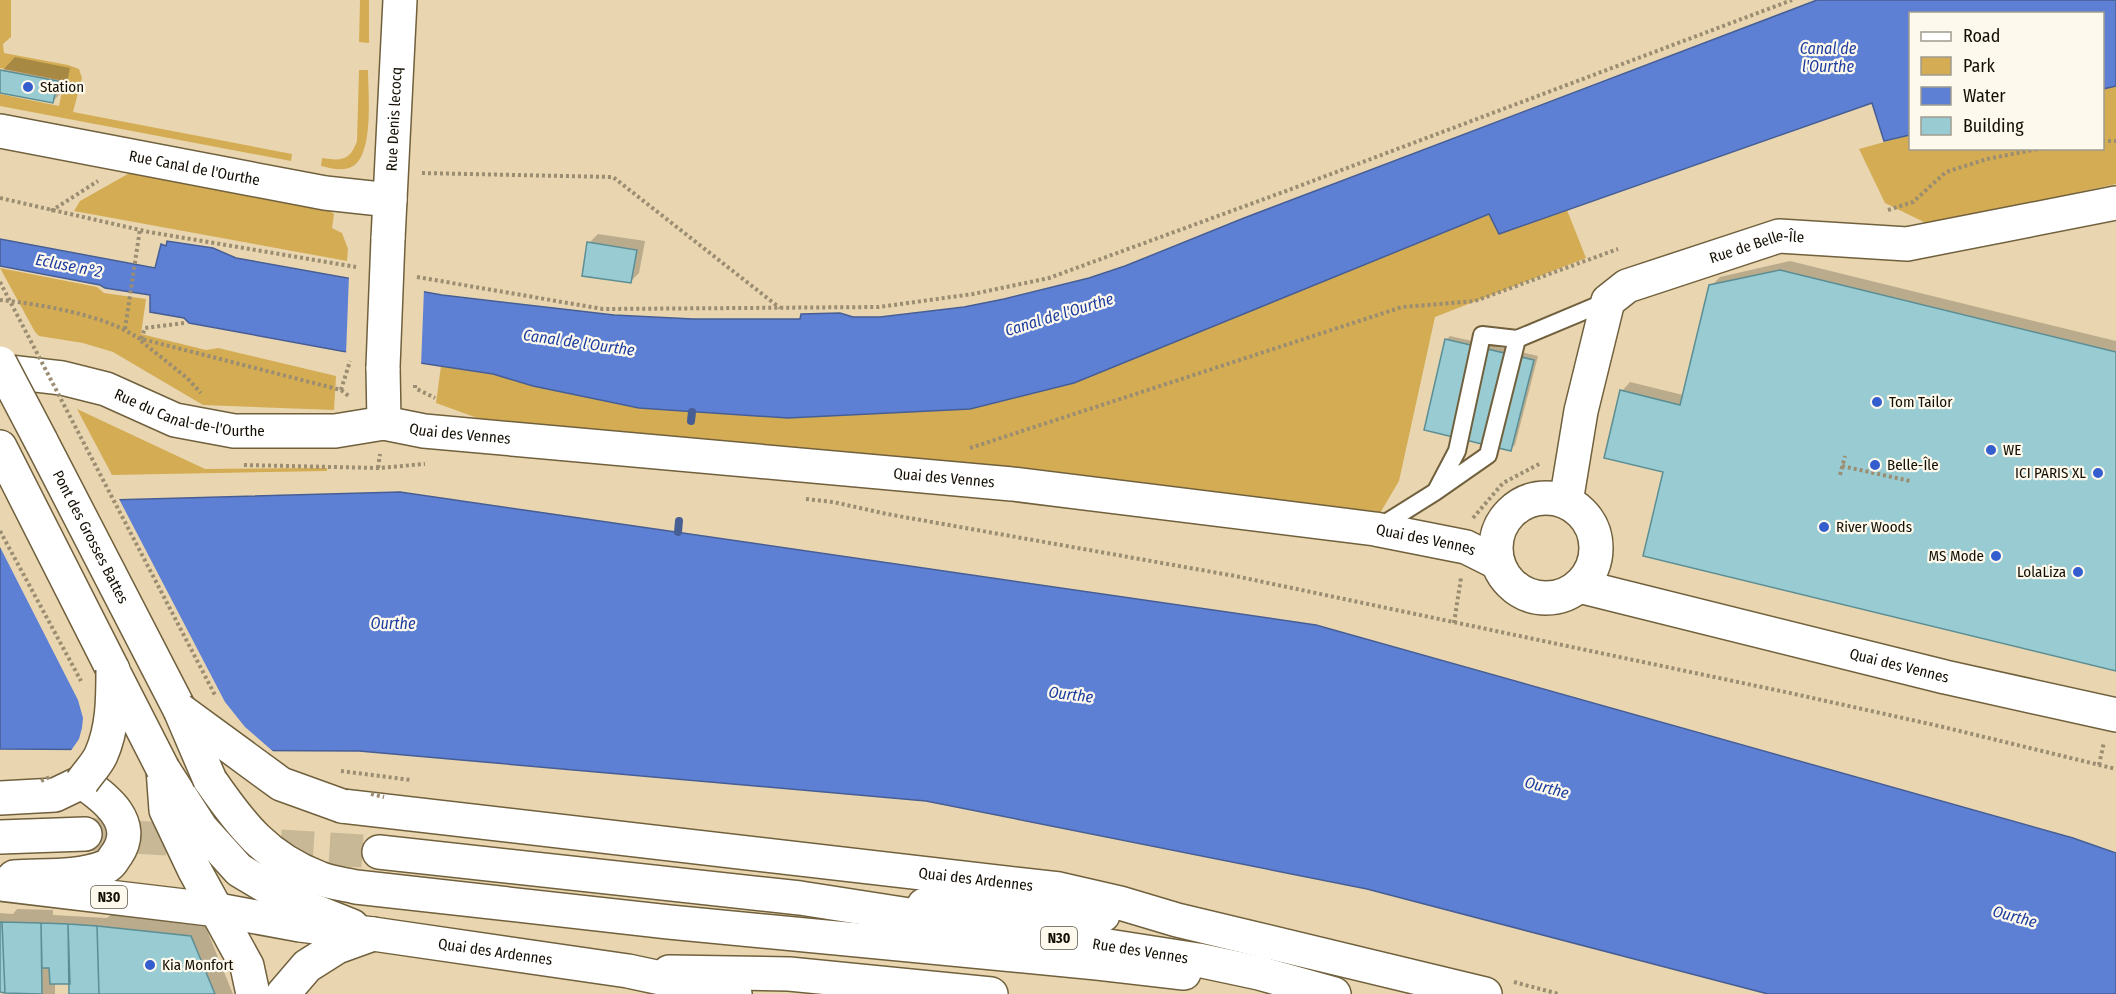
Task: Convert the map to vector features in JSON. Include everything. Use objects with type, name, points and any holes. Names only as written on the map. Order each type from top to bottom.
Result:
[{"type":"main road","name":"Rue Denis lecocq","points":[[384,423],[383,367],[400,0]]},
{"type":"main road","name":"Rue Canal de l'Ourthe","points":[[0,131],[325,193],[390,200]]},
{"type":"main road","name":"Rue de Belle-Île","points":[[1608,301],[1627,286],[1779,236],[1907,244],[2116,203]]},
{"type":"main road","points":[[1566,502],[1581,411],[1608,301]]},
{"type":"main road","name":"Pont des Grosses Battes","points":[[0,363],[180,710],[210,780],[237,819],[265,847],[290,865],[321,879],[356,887],[669,921],[1097,963],[1325,991]]},
{"type":"main road","name":"Rue du Canal-de-l'Ourthe","points":[[0,371],[62,378],[106,389],[175,420],[234,430],[335,431],[384,423]]},
{"type":"main road","name":"Quai des Vennes","points":[[384,423],[424,431],[1012,484],[1375,529],[1466,547],[1498,564]]},
{"type":"main road","points":[[0,447],[163,769],[201,828],[239,870],[292,902],[373,934]]},
{"type":"main road","points":[[1550,498],[1566,502],[1580,511],[1590,524],[1596,540],[1593,565],[1590,573],[1579,586],[1565,595],[1549,598],[1533,597],[1518,590],[1506,578],[1498,564],[1496,548],[1499,531],[1507,517],[1519,506],[1534,500],[1550,498]]},
{"type":"main road","name":"Quai des Vennes","points":[[1579,586],[1934,674],[2116,716]]},
{"type":"main road","points":[[0,798],[55,795],[72,777],[101,757],[112,712],[113,670]]},
{"type":"main road","name":"Pont des Grosses Battes","points":[[180,710],[281,784],[352,800]]},
{"type":"main road","points":[[163,769],[166,810],[194,869],[247,966],[253,994]]},
{"type":"main road","points":[[0,878],[86,873],[108,866],[124,844],[124,825],[115,810],[96,791],[72,777]]},
{"type":"main road","name":"Quai des Ardennes","points":[[352,800],[1059,889],[1120,903],[1177,920],[1485,994]]},
{"type":"main road","points":[[0,837],[85,834]]},
{"type":"main road","name":"Quai des Ardennes","points":[[379,852],[800,898],[1177,920]]},
{"type":"main road","name":"Quai des Ardennes","points":[[0,884],[218,910],[300,926],[373,934],[628,971],[789,974],[991,994]]},
{"type":"main road","name":"Rue des Vennes","points":[[800,898],[1198,960],[1259,972],[1325,991]]},
{"type":"main road","points":[[283,994],[307,966],[337,947],[373,934]]},
{"type":"main road","points":[[628,971],[735,994]]},
{"type":"lane","points":[[1435,492],[1457,451],[1482,335],[1516,339],[1608,301]]},
{"type":"lane","points":[[1375,529],[1435,492],[1488,455],[1516,339]]},
{"type":"path","points":[[603,309],[879,307],[973,294],[1049,278],[1792,0]]},
{"type":"path","points":[[1880,213],[1913,202],[1946,172],[1987,159],[2033,150]]},
{"type":"path","points":[[51,211],[136,157]]},
{"type":"path","points":[[419,173],[613,177],[780,309]]},
{"type":"path","points":[[0,198],[149,232]]},
{"type":"path","points":[[125,329],[140,229]]},
{"type":"path","points":[[964,450],[1402,307],[1475,301],[1618,249]]},
{"type":"path","points":[[0,282],[218,702]]},
{"type":"path","points":[[0,300],[44,305],[125,329],[187,378],[207,399]]},
{"type":"path","points":[[140,339],[145,328],[184,323]]},
{"type":"path","points":[[140,339],[341,390],[351,360]]},
{"type":"path","points":[[1839,475],[1845,456]]},
{"type":"path","points":[[1454,623],[1466,547],[1474,515],[1503,483],[1543,462]]},
{"type":"path","points":[[378,468],[430,464]]},
{"type":"path","points":[[1842,466],[1910,481]]},
{"type":"path","points":[[798,498],[832,502],[887,514],[1235,576],[1939,726],[2116,769]]},
{"type":"path","points":[[0,531],[83,685]]},
{"type":"path","points":[[41,781],[72,777]]},
{"type":"path","points":[[352,800],[384,797]]},
{"type":"green space","points":[[0,0],[11,0],[11,37],[3,44],[4,53],[79,69],[82,78],[73,112],[292,154],[291,161],[0,106],[0,94],[59,106],[64,81],[0,68]]},
{"type":"green space","points":[[360,0],[369,0],[369,43],[359,42]]},
{"type":"green space","points":[[359,70],[368,70],[369,109],[363,153],[357,162],[346,169],[321,166],[322,158],[340,159],[348,156],[357,141]]},
{"type":"green space","points":[[2116,86],[2116,184],[1930,225],[1885,203],[1859,149],[1909,135],[1909,150],[2104,150],[2104,89]]},
{"type":"green space","points":[[135,170],[324,206],[334,214],[332,228],[342,233],[348,249],[347,261],[74,211],[80,201]]},
{"type":"green space","points":[[1567,210],[1586,258],[1435,317],[1399,481],[1373,525],[502,427],[436,403],[441,366],[493,374],[533,386],[639,408],[788,418],[1074,383],[1490,213],[1499,234]]},
{"type":"green space","points":[[0,268],[97,287],[104,293],[146,299],[141,334],[206,350],[218,348],[336,376],[334,410],[203,405],[113,352],[83,343],[39,336]]},
{"type":"green space","points":[[77,409],[205,469],[327,468],[327,471],[112,475]]},
{"type":"water","name":"Canal de l'Ourthe","points":[[1817,0],[2116,0],[2116,86],[2104,89],[2104,12],[1909,12],[1909,135],[1884,141],[1872,103],[1499,234],[1489,214],[1074,383],[970,409],[788,418],[639,408],[533,386],[493,374],[341,351],[189,323],[184,318],[150,312],[150,295],[0,266],[0,239],[155,268],[161,244],[166,246],[167,241],[213,248],[236,258],[442,295],[614,315],[693,319],[800,319],[801,314],[840,313],[853,317],[880,317],[964,307],[1089,278],[1125,266],[1244,218]]},
{"type":"water","name":"Ourthe","points":[[400,492],[1316,625],[2073,838],[2116,853],[2116,994],[1768,994],[1367,889],[926,801],[359,751],[0,749],[0,503]]},
{"type":"pier","points":[[349,275],[424,289],[421,366],[346,355]]},
{"type":"pier","points":[[118,497],[225,702],[245,727],[276,754],[70,752],[79,739],[82,728],[83,718],[78,700],[0,547],[0,500]]},
{"type":"building","name":"Station","points":[[0,70],[58,81],[53,103],[0,93]]},
{"type":"building","points":[[587,242],[637,250],[631,283],[582,276]]},
{"type":"building","name":"Belle-Île","points":[[1780,270],[2116,352],[2116,671],[1643,556],[1663,472],[1604,458],[1620,390],[1680,405],[1709,285]]},
{"type":"building","points":[[1445,339],[1534,360],[1511,451],[1424,430]]},
{"type":"building","points":[[0,922],[2,922],[5,993],[0,992]]},
{"type":"building","points":[[2,922],[41,923],[42,994],[5,993]]},
{"type":"building","points":[[41,923],[68,924],[70,984],[50,984],[49,968],[42,968]]},
{"type":"building","points":[[68,924],[97,926],[99,994],[69,994]]},
{"type":"building","name":"Kia Monfort","points":[[97,926],[191,936],[215,994],[99,994]]},
{"type":"waterway","points":[[691,421],[692,412]]},
{"type":"waterway","points":[[678,532],[679,521]]},
{"type":"tunnel","points":[[85,834],[379,852]]},
{"type":"place","name":"Station","points":[[28,87]]},
{"type":"place","name":"Tom Tailor","points":[[1877,402]]},
{"type":"place","name":"WE","points":[[1991,450]]},
{"type":"place","name":"Belle-Île","points":[[1875,465]]},
{"type":"place","name":"ICI PARIS XL","points":[[2098,473]]},
{"type":"place","name":"River Woods","points":[[1824,527]]},
{"type":"place","name":"MS Mode","points":[[1996,556]]},
{"type":"place","name":"LolaLiza","points":[[2078,572]]},
{"type":"place","name":"Kia Monfort","points":[[150,965]]},
{"type":"water label","name":"Ecluse n°2","points":[[69,265]]}]
